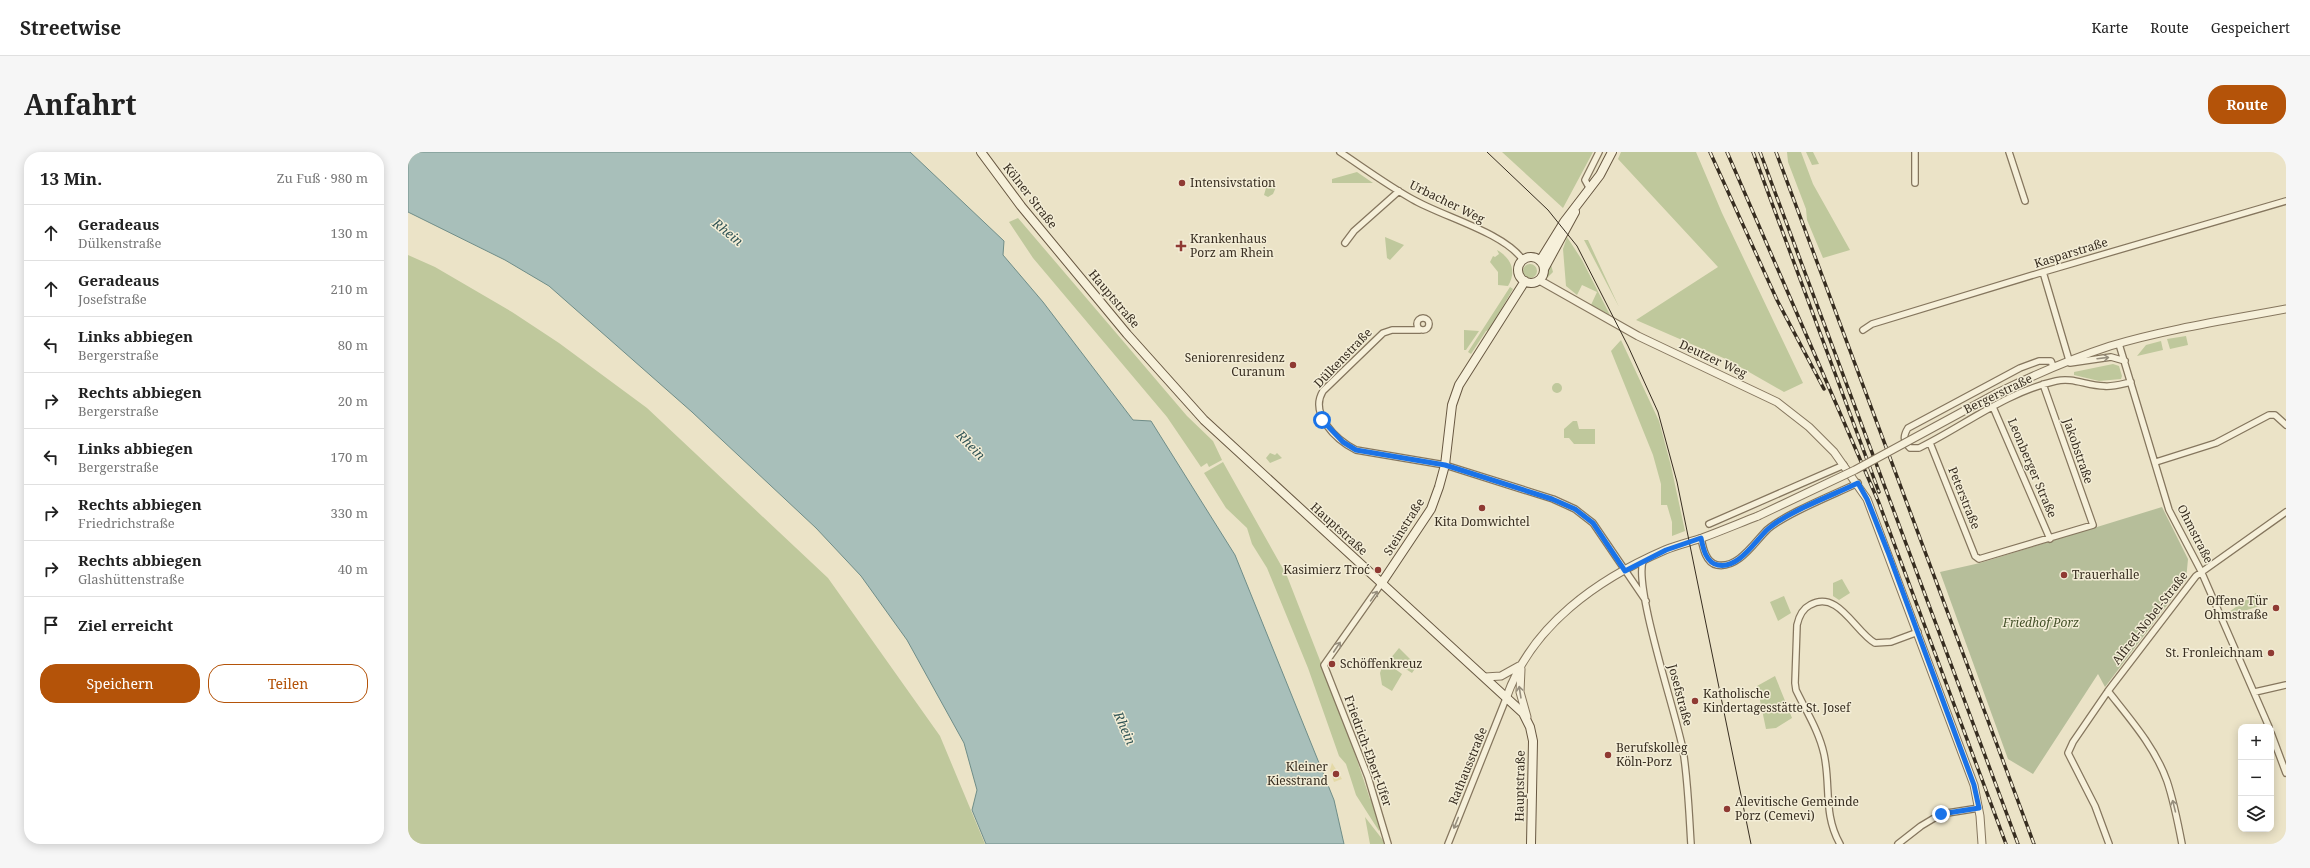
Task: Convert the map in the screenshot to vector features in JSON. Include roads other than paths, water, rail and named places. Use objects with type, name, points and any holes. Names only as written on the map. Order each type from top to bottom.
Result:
[{"type":"main road","name":"Kölner Straße","points":[[981,152],[1021,206],[1060,253]]},
{"type":"main road","points":[[1540,260],[1564,222],[1590,189],[1612,152]]},
{"type":"main road","points":[[1544,268],[1540,260],[1531,257],[1523,260],[1518,271],[1525,281],[1533,283],[1539,280],[1543,274],[1544,268],[1571,222],[1578,206]]},
{"type":"main road","name":"Hauptstraße","points":[[1060,253],[1127,334],[1204,420],[1381,584],[1507,696],[1528,719],[1533,741],[1531,844]]},
{"type":"main road","name":"Steinstraße","points":[[1381,584],[1431,509],[1445,465],[1455,395],[1525,281]]},
{"type":"street","name":"Urbacher Weg","points":[[1340,152],[1399,191],[1435,211],[1497,239],[1514,249],[1523,260]]},
{"type":"street","points":[[1590,189],[1585,180],[1599,152]]},
{"type":"street","points":[[1915,152],[1915,183]]},
{"type":"street","points":[[2009,152],[2025,201]]},
{"type":"street","points":[[1345,243],[1354,231],[1399,191]]},
{"type":"street","name":"Kasparstraße","points":[[1863,330],[1872,324],[2286,201]]},
{"type":"street","points":[[2043,272],[2069,360]]},
{"type":"street","name":"Deutzer Weg","points":[[1539,280],[1638,336],[1786,407],[1821,437],[1844,465],[1858,483],[1870,506],[1967,762],[1979,808],[1982,844]]},
{"type":"street","name":"Bergerstraße","points":[[1507,696],[1521,664],[1540,636],[1563,613],[1583,597],[1643,561],[1666,550],[1758,516],[1855,470],[1997,393],[2053,366],[2119,344],[2165,332],[2286,309]]},
{"type":"street","name":"Dülkenstraße","points":[[1420,330],[1392,330],[1383,333],[1323,391],[1320,400],[1320,415],[1343,442],[1356,450],[1445,465]]},
{"type":"street","name":"Ohmstraße","points":[[2119,344],[2156,462],[2169,510],[2202,571],[2255,692],[2267,724]]},
{"type":"street","name":"Bergerstraße","points":[[2053,366],[2111,357],[2125,361]]},
{"type":"street","name":"Bergerstraße","points":[[2053,366],[2050,362],[2039,361],[2020,368],[1908,428],[1905,432],[1904,440],[1910,448],[1919,448],[1994,407],[2043,384],[2058,380],[2073,380],[2104,386],[2131,382]]},
{"type":"street","name":"Jakobstraße","points":[[2043,384],[2093,525],[2050,539]]},
{"type":"street","name":"Leonberger Straße","points":[[1994,407],[2050,539]]},
{"type":"street","points":[[2156,462],[2216,443],[2269,415],[2275,415],[2286,425]]},
{"type":"street","name":"Peterstraße","points":[[1930,443],[1975,556],[1979,560],[2050,539]]},
{"type":"street","name":"Josefstraße","points":[[1445,465],[1552,499],[1575,509],[1593,523],[1646,601]]},
{"type":"street","points":[[1709,524],[1844,465]]},
{"type":"street","points":[[1701,538],[1709,560],[1715,565],[1723,565],[1745,554],[1762,535],[1782,520],[1858,483]]},
{"type":"street","name":"Alfred-Nobel-Straße","points":[[2109,844],[2095,806],[2073,766],[2068,753],[2073,742],[2108,691],[2202,571],[2286,512]]},
{"type":"street","name":"Josefstraße","points":[[1643,561],[1640,569],[1646,601],[1682,749],[1687,781],[1690,844]]},
{"type":"street","name":"Steinstraße","points":[[1324,665],[1381,584]]},
{"type":"street","points":[[1840,844],[1830,824],[1824,755],[1817,732],[1795,683],[1800,616],[1808,606],[1822,601],[1841,609],[1875,643],[1883,644],[1891,642],[1918,632]]},
{"type":"street","points":[[1485,677],[1506,675],[1521,664]]},
{"type":"street","points":[[1521,664],[1519,687],[1528,719]]},
{"type":"street","name":"Friedrich-Ebert-Ufer","points":[[1324,665],[1368,777],[1388,844]]},
{"type":"street","points":[[2255,692],[2286,685]]},
{"type":"street","points":[[2108,691],[2152,749],[2164,774],[2175,804],[2182,844]]},
{"type":"street","name":"Rathausstraße","points":[[1448,844],[1507,696]]},
{"type":"street","points":[[2274,742],[2286,773]]},
{"type":"street","points":[[1898,844],[1921,826],[1941,814],[1979,808]]},
{"type":"water","name":"Rhein","points":[[408,152],[910,152],[1004,241],[1003,255],[1043,302],[1133,420],[1151,421],[1235,555],[1334,800],[1344,844],[986,844],[972,810],[977,790],[964,743],[907,640],[861,576],[816,528],[692,412],[549,286],[505,260],[408,212]]},
{"type":"tram line","points":[[1487,152],[1548,210],[1577,246],[1628,346],[1658,412],[1677,482],[1751,844]]},
{"type":"railway","points":[[1710,152],[1777,300],[1824,389]]},
{"type":"railway","points":[[1727,152],[1879,503],[2006,844]]},
{"type":"railway","points":[[1753,152],[1879,492]]},
{"type":"railway","points":[[1760,152],[2018,844]]},
{"type":"railway","points":[[1776,152],[2034,844]]},
{"type":"place","name":"Intensivstation","points":[[1182,183]]},
{"type":"place","name":"Krankenhaus Porz am Rhein","points":[[1181,246]]},
{"type":"place","name":"Seniorenresidenz Curanum","points":[[1293,365]]},
{"type":"place","name":"Kita Domwichtel","points":[[1482,508]]},
{"type":"place","name":"Kasimierz Troć","points":[[1378,570]]},
{"type":"place","name":"Trauerhalle","points":[[2064,575]]},
{"type":"place","name":"Offene Tür Ohmstraße","points":[[2276,608]]},
{"type":"place","name":"St. Fronleichnam","points":[[2271,653]]},
{"type":"place","name":"Schöffenkreuz","points":[[1332,664]]},
{"type":"place","name":"Katholische Kindertagesstätte St. Josef","points":[[1695,701]]},
{"type":"place","name":"Berufskolleg Köln-Porz","points":[[1608,755]]},
{"type":"place","name":"Kleiner Kiesstrand","points":[[1336,774]]},
{"type":"place","name":"Alevitische Gemeinde Porz (Cemevi)","points":[[1727,809]]},
{"type":"park label","name":"Friedhof Porz","points":[[2041,623]]}]
